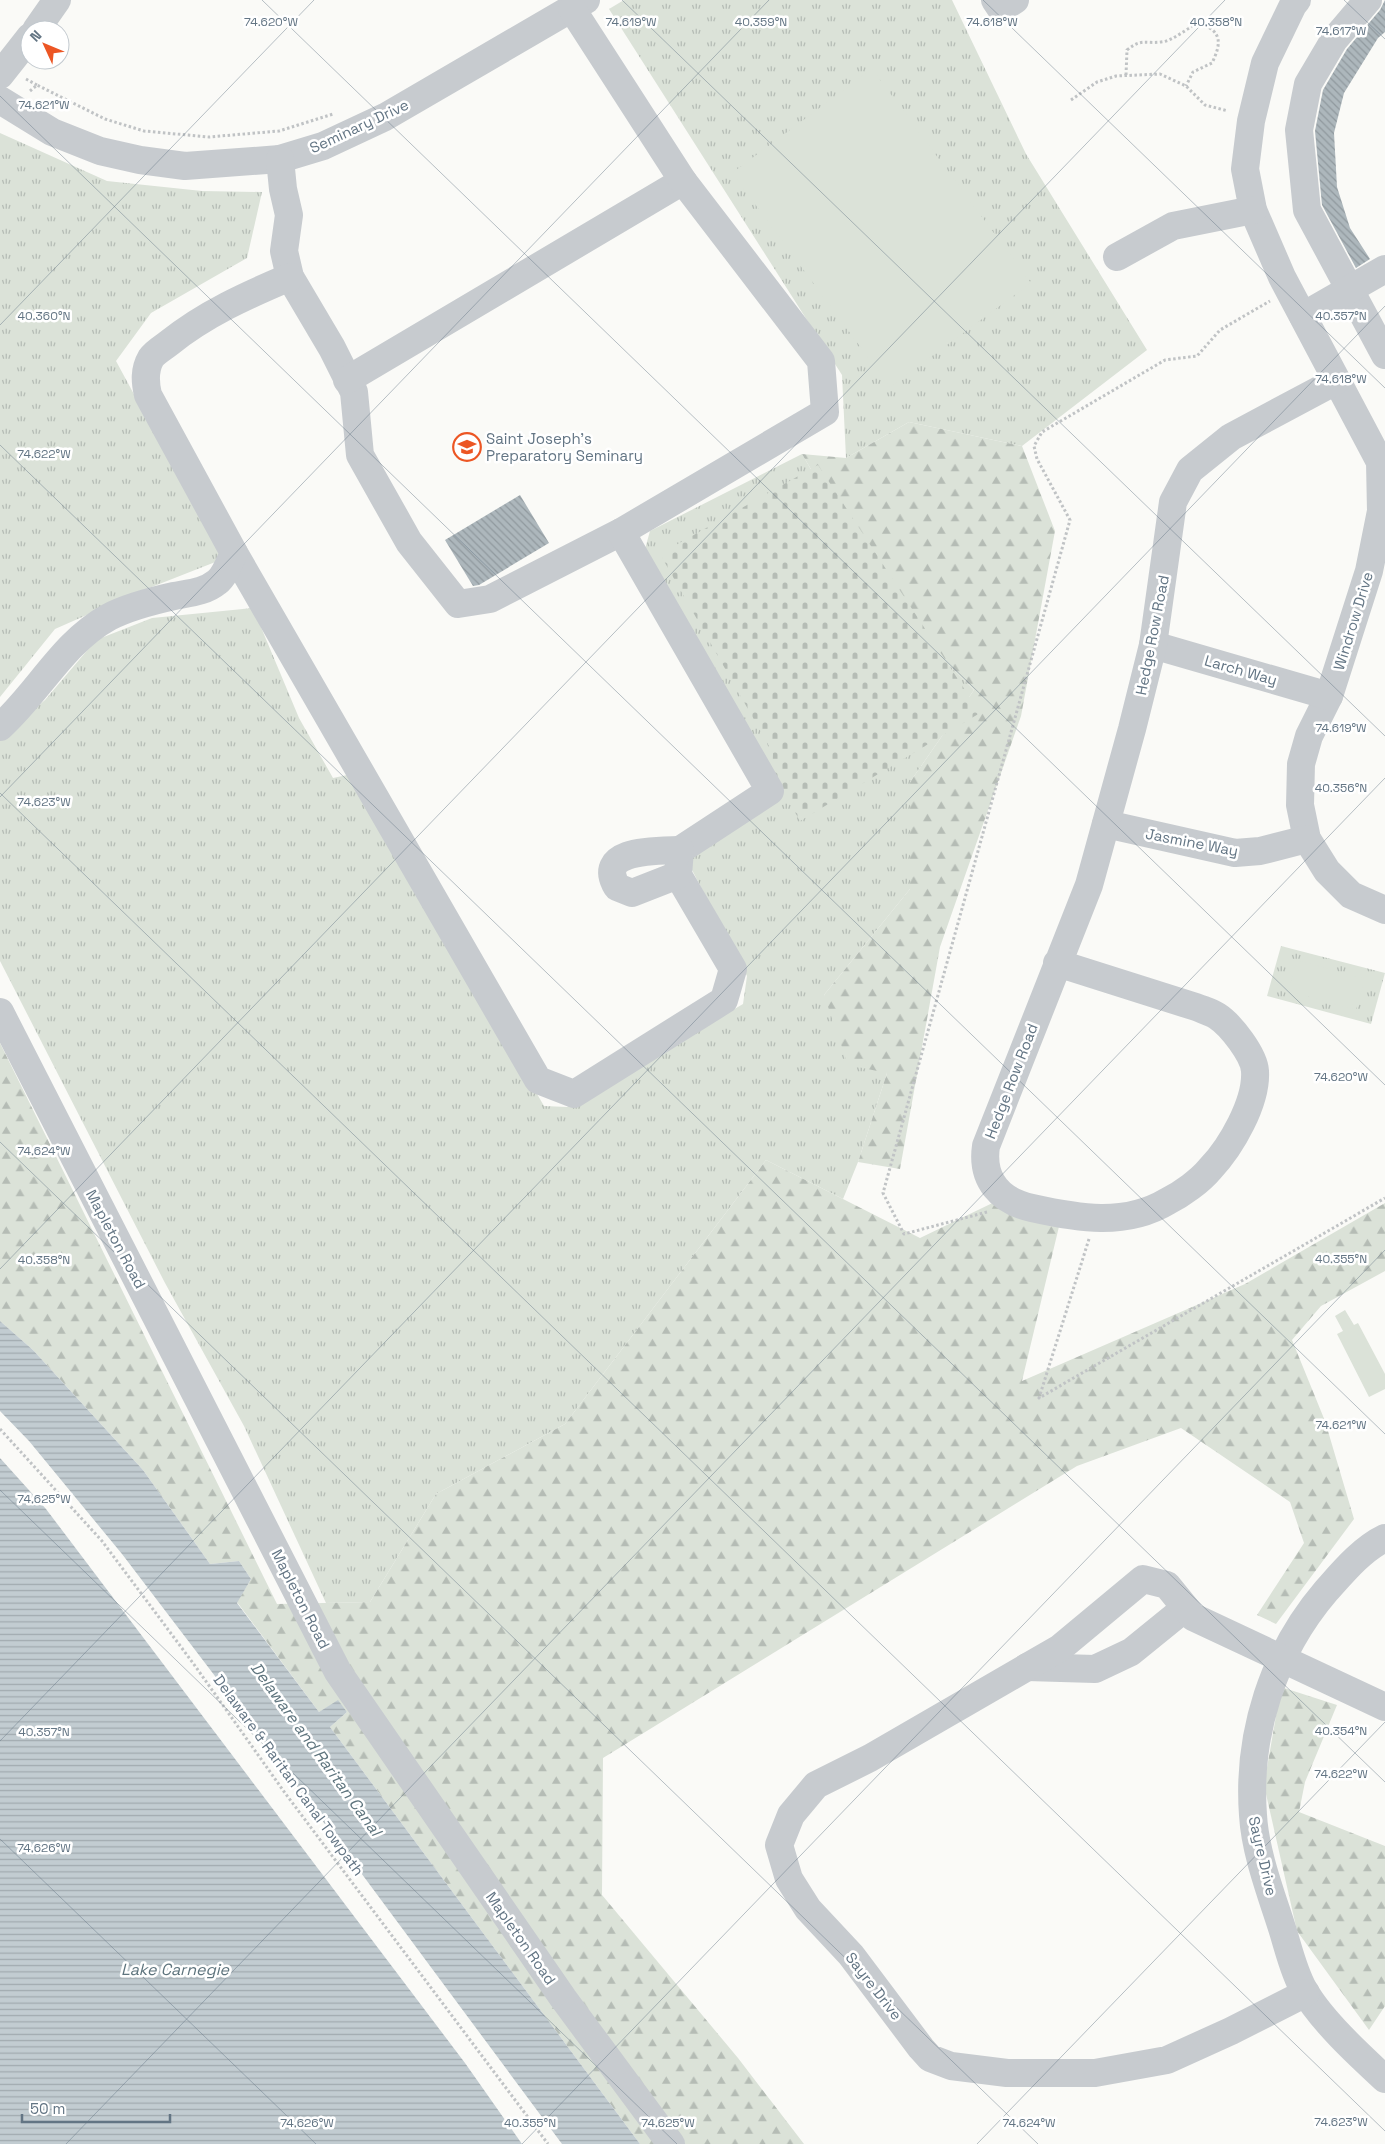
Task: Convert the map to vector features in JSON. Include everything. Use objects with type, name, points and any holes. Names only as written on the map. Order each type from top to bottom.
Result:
[{"type":"street","points":[[43,20],[57,0]]},
{"type":"street","points":[[995,0],[1001,9],[1015,0]]},
{"type":"street","points":[[1368,0],[1334,40],[1308,84],[1299,130],[1308,210],[1385,355]]},
{"type":"street","name":"Windrow Drive","points":[[1291,2],[1265,64],[1251,120],[1245,169],[1253,210],[1275,298],[1303,316],[1336,381],[1383,461],[1380,511],[1369,571],[1329,696],[1309,736],[1301,764],[1300,805],[1308,839],[1327,871],[1351,894],[1385,910]]},
{"type":"street","points":[[280,160],[282,189],[289,215],[284,251],[290,277],[332,348],[354,392],[360,455],[409,542],[458,604],[490,599],[621,532],[825,412],[821,362],[683,181],[579,4]]},
{"type":"street","name":"Seminary Drive","points":[[0,100],[52,132],[100,151],[140,160],[185,166],[280,160],[323,146],[385,117],[579,4]]},
{"type":"street","points":[[12,76],[20,59]]},
{"type":"street","points":[[347,380],[683,181]]},
{"type":"street","points":[[1117,257],[1173,226],[1253,210]]},
{"type":"street","points":[[1303,316],[1385,269]]},
{"type":"street","points":[[290,277],[246,295],[212,313],[178,336],[152,357],[144,379],[148,395],[234,552],[538,1080],[574,1094],[724,1000],[733,969],[679,862],[770,791],[621,532]]},
{"type":"street","name":"Hedge Row Road","points":[[1057,963],[1196,1007],[1218,1016],[1246,1047],[1255,1070],[1250,1100],[1241,1124],[1210,1170],[1168,1202],[1115,1218],[1095,1219],[1078,1218],[1016,1205],[993,1185],[986,1172],[984,1158],[986,1146],[1057,963],[1089,884],[1153,645],[1173,502],[1190,470],[1232,438],[1336,381]]},
{"type":"street","points":[[0,726],[37,688],[51,667],[82,634],[111,616],[173,596],[199,591],[218,582],[234,552]]},
{"type":"street","name":"Larch Way","points":[[1153,645],[1329,696]]},
{"type":"street","name":"Jasmine Way","points":[[1106,824],[1235,853],[1260,851],[1308,839]]},
{"type":"street","name":"Mapleton Road","points":[[0,1012],[338,1672],[557,1990],[671,2144]]},
{"type":"street","name":"Sayre Drive","points":[[1385,1538],[1375,1543],[1341,1574],[1306,1615],[1267,1692],[1253,1753],[1253,1816],[1266,1882],[1306,1993],[1347,2042],[1385,2079]]},
{"type":"street","name":"Sayre Drive","points":[[1306,1993],[1232,2031],[1167,2060],[1095,2073],[1007,2073],[951,2066],[930,2058],[851,1954],[808,1909],[789,1879],[779,1845],[792,1815],[816,1786],[870,1758],[1060,1648],[1143,1579],[1167,1585],[1192,1617],[1385,1707]]},
{"type":"street","points":[[1027,1666],[1094,1669],[1131,1652],[1184,1609]]},
{"type":"path","points":[[1126,75],[1127,50],[1135,44],[1144,41],[1161,42],[1188,27],[1200,23],[1211,27],[1218,38],[1220,48],[1212,63],[1193,72],[1186,86]]},
{"type":"path","points":[[1071,100],[1097,82],[1126,75],[1160,74],[1186,86],[1205,105],[1228,112]]},
{"type":"path","points":[[12,76],[37,85],[105,119],[144,131],[209,137],[279,131],[339,112]]},
{"type":"path","points":[[27,93],[37,85]]},
{"type":"path","points":[[1016,1205],[904,1234],[883,1193],[1070,520],[1037,460],[1034,446],[1042,432],[1165,360],[1197,356],[1220,330],[1275,298]]},
{"type":"path","points":[[1095,1219],[1039,1398],[1385,1198]]},
{"type":"path","name":"Delaware & Raritan Canal Towpath","points":[[0,1429],[102,1541],[193,1663],[285,1793],[548,2144]]},
{"type":"green space","points":[[624,0],[952,0],[1026,154],[1147,350],[1022,446],[909,422],[846,458],[842,375],[609,9]]},
{"type":"green space","points":[[872,69],[1031,283],[890,387],[732,173]]},
{"type":"green space","points":[[0,133],[107,181],[202,191],[262,192],[247,258],[151,313],[116,361],[223,559],[139,592],[55,629],[0,697]]},
{"type":"green space","points":[[909,422],[1022,446],[1055,531],[1021,716],[940,947],[900,1169],[858,1162],[887,1073],[848,1065],[824,995],[910,889],[910,782],[974,690],[891,606],[802,454],[846,458]]},
{"type":"green space","points":[[802,454],[891,606],[974,690],[910,782],[910,889],[824,995],[887,1073],[858,1162],[843,1199],[766,1160],[565,1424],[436,1494],[370,1602],[326,1603],[244,1426],[165,1283],[0,961],[0,739],[45,700],[96,640],[152,618],[253,608],[299,718],[333,778],[352,774],[544,1106],[567,1107],[743,1004],[747,976],[691,868],[693,856],[773,796],[645,549],[650,531]]},
{"type":"green space","points":[[818,465],[980,713],[800,821],[772,772],[773,753],[660,554]]},
{"type":"green space","points":[[1281,946],[1385,973],[1371,1024],[1267,996]]},
{"type":"green space","points":[[1297,960],[1365,979],[1356,1010],[1288,991]]},
{"type":"green space","points":[[0,1043],[277,1604],[370,1602],[436,1494],[565,1424],[766,1160],[920,1238],[1007,1196],[1062,1214],[1022,1381],[1245,1284],[1385,1203],[1385,1271],[1321,1306],[1292,1340],[1325,1421],[1354,1519],[1276,1624],[1257,1615],[1304,1543],[1290,1502],[1181,1428],[1077,1466],[603,1758],[602,1895],[738,2058],[804,2144],[640,2144],[330,1727],[347,1712],[338,1701],[319,1712],[237,1602],[251,1579],[239,1561],[210,1564],[143,1470],[33,1350],[0,1321]]},
{"type":"green space","points":[[1345,1310],[1354,1325],[1358,1323],[1385,1374],[1385,1389],[1369,1397],[1337,1334],[1343,1331],[1335,1316]]},
{"type":"green space","points":[[1281,1687],[1337,1705],[1305,1782],[1299,1812],[1385,1846],[1385,2006],[1369,2030],[1297,1931],[1264,1785]]},
{"type":"water","name":"Delaware and Raritan Canal","points":[[0,1321],[33,1350],[143,1470],[210,1564],[239,1561],[251,1579],[237,1603],[319,1712],[338,1700],[347,1712],[330,1727],[640,2144],[562,2144],[221,1684],[122,1554],[29,1441],[0,1411]]},
{"type":"water","name":"Lake Carnegie","points":[[0,1458],[46,1509],[465,2063],[522,2144],[0,2144]]},
{"type":"building","points":[[1385,0],[1385,32],[1378,38],[1344,93],[1334,133],[1337,187],[1350,228],[1370,259],[1356,268],[1322,205],[1315,131],[1323,90],[1347,49],[1380,10]]},
{"type":"building","points":[[520,495],[549,543],[479,585],[473,586],[445,540]]},
{"type":"place","name":"Saint Joseph's Preparatory Seminary","points":[[467,447]]}]
